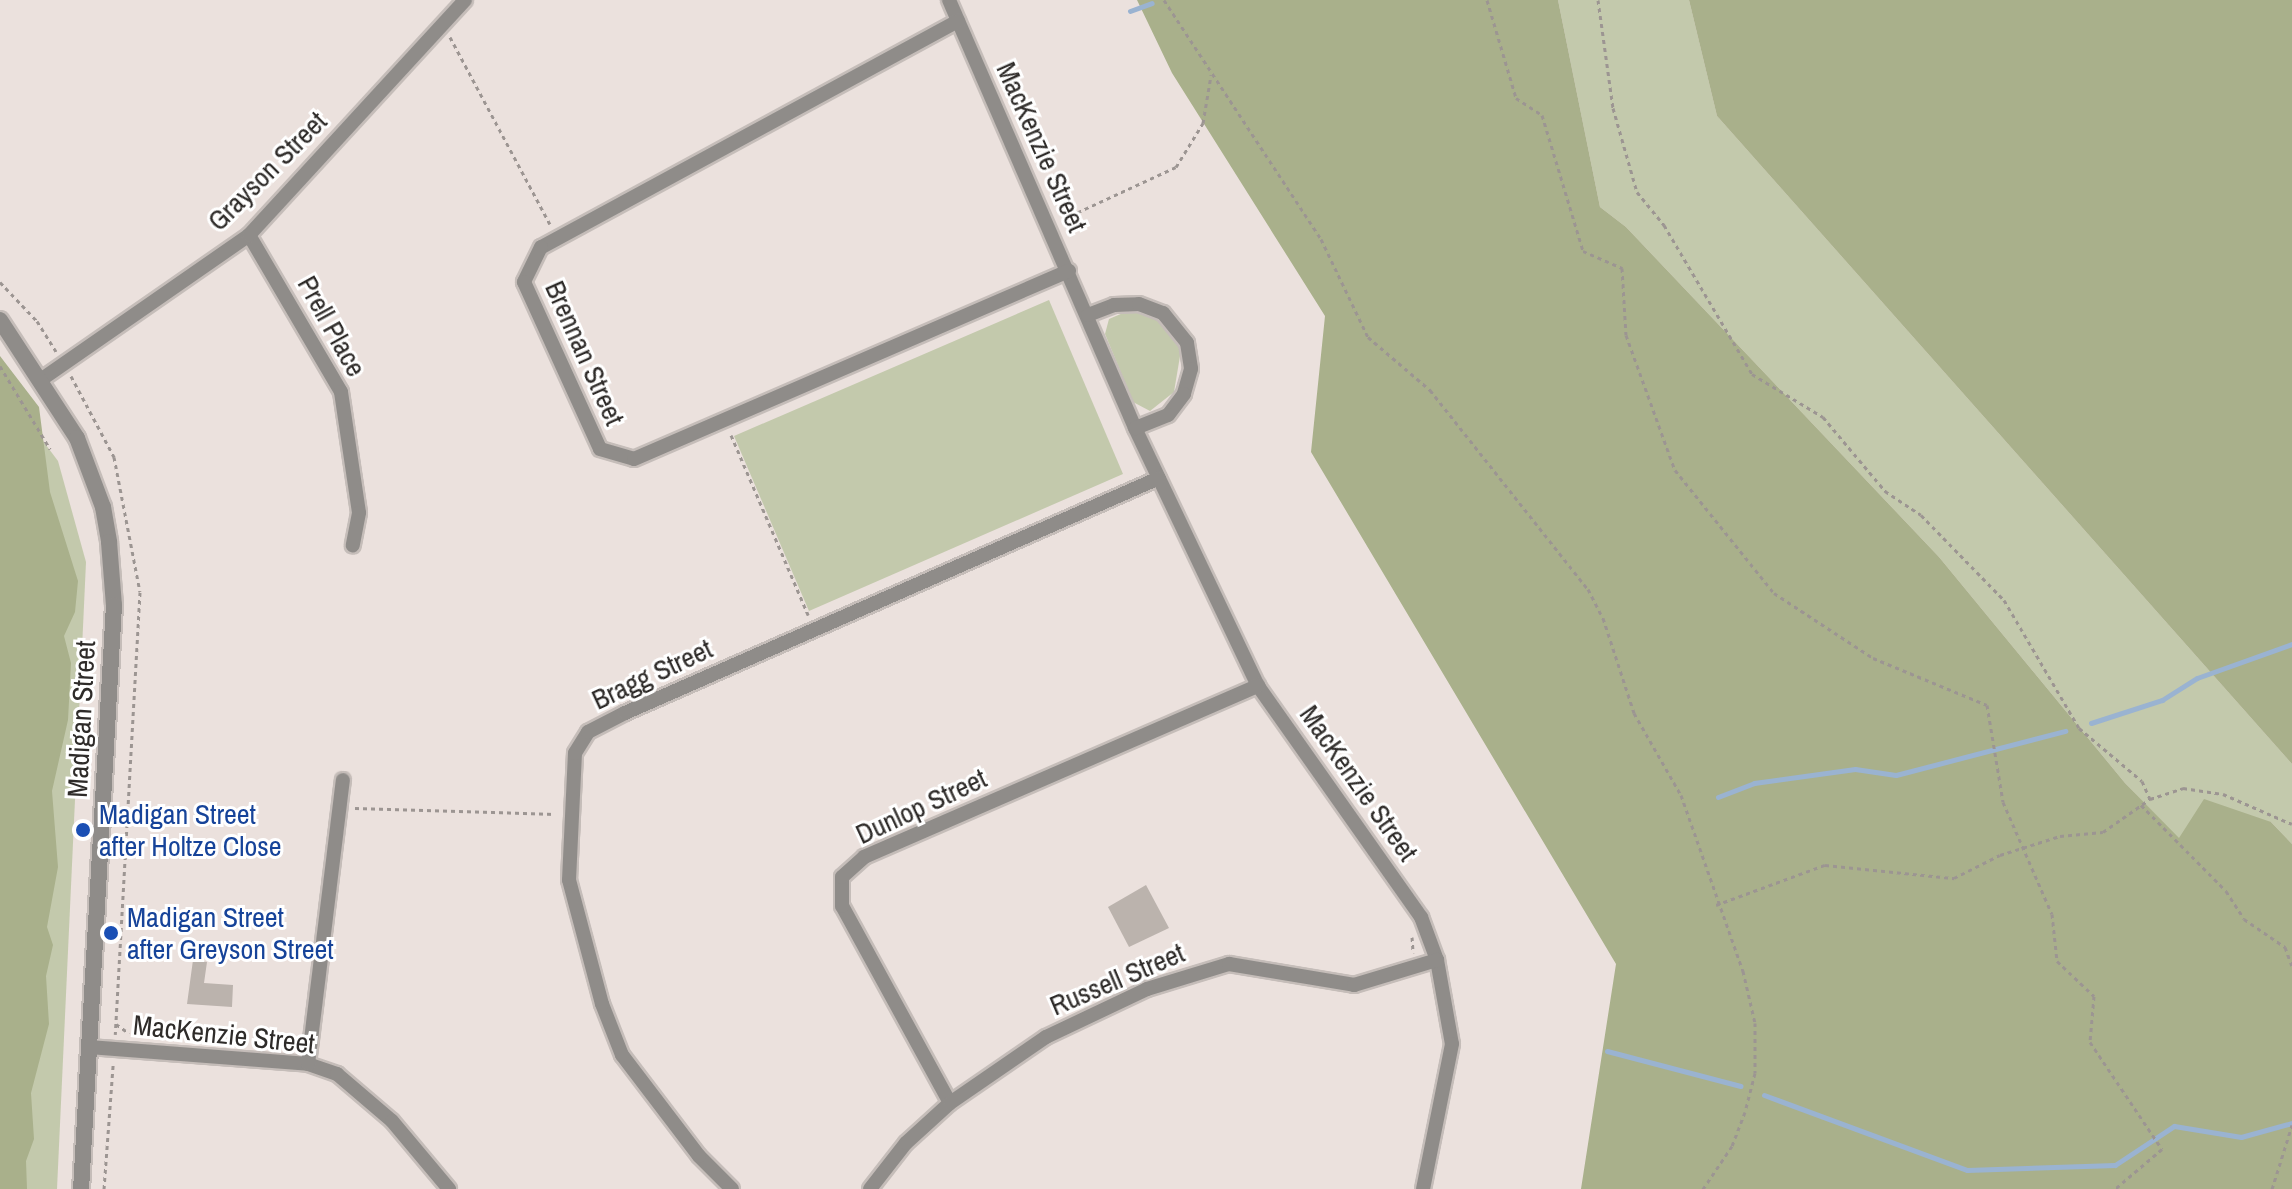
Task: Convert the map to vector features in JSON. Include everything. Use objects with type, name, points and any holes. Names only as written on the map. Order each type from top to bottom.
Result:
[{"type":"street","name":"Grayson Street","points":[[42,379],[249,235],[465,0]]},
{"type":"street","name":"MacKenzie Street","points":[[949,0],[1135,428],[1258,686],[1421,917],[1437,960],[1452,1044],[1423,1189]]},
{"type":"street","name":"Brennan Street","points":[[958,21],[541,247],[524,282],[600,449],[634,459],[1069,271]]},
{"type":"street","name":"Prell Place","points":[[249,235],[341,392],[359,513],[353,545]]},
{"type":"street","points":[[1088,315],[1114,305],[1139,304],[1163,313],[1187,343],[1191,369],[1184,394],[1168,415],[1135,428]]},
{"type":"street","name":"Madigan Street","points":[[1,324],[42,379],[77,438],[103,507],[114,605],[81,1189]]},
{"type":"street","name":"Bragg Street","points":[[732,1189],[699,1156],[622,1055],[585,951],[569,880],[575,753],[588,732],[1159,478]]},
{"type":"street","name":"Dunlop Street","points":[[950,1103],[842,906],[842,877],[864,857],[1258,686]]},
{"type":"street","points":[[308,1064],[343,780]]},
{"type":"street","name":"Russell Street","points":[[870,1189],[906,1143],[950,1103],[1046,1037],[1199,971],[1229,964],[1354,985],[1437,960]]},
{"type":"street","name":"MacKenzie Street","points":[[89,1047],[308,1064],[337,1074],[364,1093],[449,1189]]},
{"type":"path","points":[[1164,0],[1321,239],[1368,337],[1430,390],[1588,589],[1634,713],[1681,795],[1716,905],[1743,971],[1755,1023],[1755,1073],[1732,1146],[1703,1189]]},
{"type":"path","points":[[1487,0],[1516,98],[1542,115],[1583,251],[1622,268],[1626,335],[1675,470],[1774,593],[1873,658],[1987,705],[2003,802],[2052,914],[2057,961],[2094,996],[2090,1042],[2162,1149],[2115,1189]]},
{"type":"path","points":[[1598,0],[1613,108],[1637,192],[1664,225],[1752,374],[1823,417],[1885,491],[1921,515],[2004,600],[2079,728],[2142,781],[2150,799]]},
{"type":"path","points":[[449,35],[558,238]]},
{"type":"path","points":[[1049,226],[1176,167],[1203,123],[1211,75]]},
{"type":"path","points":[[0,366],[50,449]]},
{"type":"path","points":[[724,420],[814,630]]},
{"type":"path","points":[[1716,905],[1825,865],[1954,878],[2060,836],[2103,832],[2150,799],[2183,788],[2223,794],[2292,824]]},
{"type":"path","points":[[2141,805],[2226,891],[2244,919],[2285,947],[2292,966]]},
{"type":"path","points":[[339,808],[571,814]]},
{"type":"path","points":[[2272,1189],[2292,1125]]},
{"type":"green space","points":[[1137,0],[1558,0],[1600,207],[1626,227],[1939,557],[2125,783],[2179,838],[2204,799],[2271,822],[2292,844],[2292,1189],[1581,1189],[1616,964],[1311,452],[1325,316],[1172,73]]},
{"type":"green space","points":[[1558,0],[1689,0],[1717,116],[2292,764],[2292,844],[2271,822],[2179,839],[2125,783],[1939,557],[1626,227],[1600,207]]},
{"type":"green space","points":[[1689,0],[2292,0],[2292,764],[1717,116]]},
{"type":"green space","points":[[1049,300],[1123,474],[809,611],[734,436]]},
{"type":"green space","points":[[1130,310],[1159,319],[1181,350],[1174,392],[1150,411],[1133,402],[1105,334],[1109,319]]},
{"type":"green space","points":[[0,356],[39,407],[50,492],[78,581],[75,612],[64,636],[71,663],[68,720],[52,791],[58,867],[47,927],[53,945],[46,976],[49,1024],[31,1093],[34,1139],[26,1161],[27,1189],[0,1189]]},
{"type":"green space","points":[[0,384],[58,461],[86,562],[57,1189],[0,1189]]},
{"type":"building","points":[[1146,885],[1169,928],[1129,947],[1108,907]]},
{"type":"building","points":[[193,960],[207,962],[204,983],[233,985],[232,1007],[187,1004]]},
{"type":"waterway","points":[[1130,11],[1152,3]]},
{"type":"waterway","points":[[2091,723],[2162,700],[2197,678],[2292,644]]},
{"type":"waterway","points":[[1718,797],[1754,783],[1855,769],[1896,775],[2065,731]]},
{"type":"waterway","points":[[1607,1051],[1740,1086]]},
{"type":"waterway","points":[[1764,1095],[1967,1170],[2115,1165],[2174,1126],[2241,1137],[2292,1123]]},
{"type":"place","name":"Madigan Street after Holtze Close","points":[[83,830]]},
{"type":"place","name":"Madigan Street after Greyson Street","points":[[111,933]]}]
